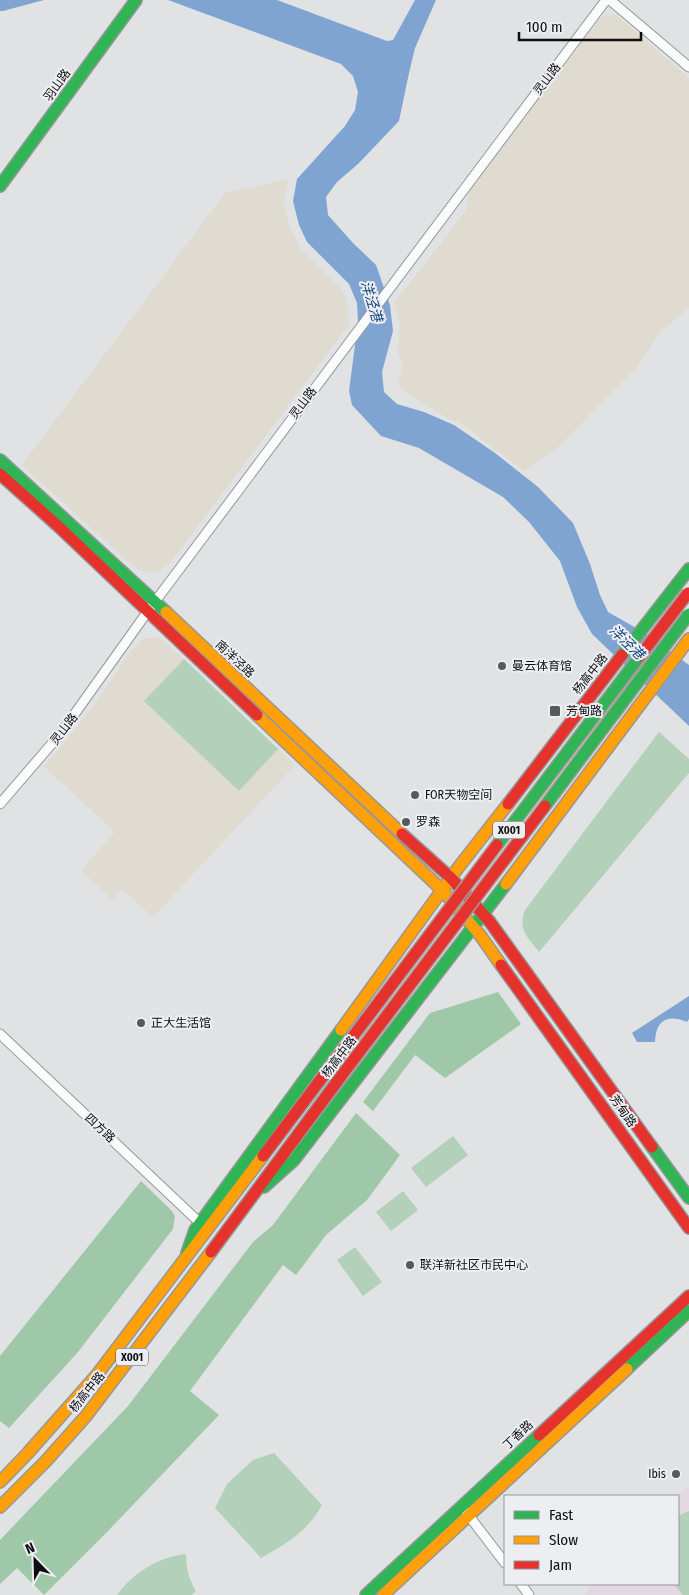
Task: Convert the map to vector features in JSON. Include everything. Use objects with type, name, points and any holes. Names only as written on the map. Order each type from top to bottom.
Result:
[{"type":"main road","name":"羽山路","points":[[0,186],[133,4]]},
{"type":"main road","name":"南洋泾路","points":[[0,460],[443,890]]},
{"type":"main road","name":"南洋泾路","points":[[0,474],[152,607],[451,878]]},
{"type":"main road","name":"杨高中路","points":[[185,1260],[195,1230],[451,878],[689,569]]},
{"type":"main road","name":"杨高中路","points":[[0,1482],[34,1447],[96,1376],[689,592]]},
{"type":"main road","name":"杨高中路","points":[[0,1507],[46,1461],[86,1416],[174,1302],[253,1197],[288,1146],[689,614]]},
{"type":"main road","name":"X001","points":[[484,914],[686,644]]},
{"type":"main road","name":"芳甸路","points":[[451,878],[484,914],[689,1198]]},
{"type":"main road","name":"芳甸路","points":[[443,890],[689,1228]]},
{"type":"main road","points":[[471,930],[484,914]]},
{"type":"main road","name":"X001","points":[[253,1197],[294,1160],[471,930]]},
{"type":"main road","name":"丁香路","points":[[383,1595],[465,1510],[689,1296]]},
{"type":"main road","name":"丁香路","points":[[366,1595],[465,1510],[689,1311]]},
{"type":"street","points":[[608,0],[689,67]]},
{"type":"street","name":"灵山路","points":[[0,804],[61,733],[309,396],[608,0]]},
{"type":"street","name":"四方路","points":[[0,1034],[200,1223]]},
{"type":"street","points":[[465,1510],[504,1562]]},
{"type":"shaded area","points":[[616,15],[689,78],[689,308],[661,331],[638,366],[558,447],[524,471],[459,422],[449,419],[401,390],[398,383],[402,367],[398,353],[400,322],[394,303],[465,212],[470,191],[602,16]]},
{"type":"shaded area","points":[[289,179],[283,204],[290,227],[301,249],[342,290],[347,301],[349,325],[171,562],[162,569],[151,573],[141,571],[133,566],[22,465],[225,193]]},
{"type":"shaded area","points":[[156,637],[166,642],[295,765],[153,917],[122,889],[112,900],[81,870],[115,832],[44,767],[95,704],[131,651],[145,638]]},
{"type":"shaded area","points":[[689,1487],[689,1595],[585,1595],[591,1585],[679,1585],[678,1495]]},
{"type":"green space","points":[[184,659],[278,749],[239,791],[144,701]]},
{"type":"green space","points":[[659,732],[689,759],[689,773],[539,952],[523,928],[522,923],[525,910]]},
{"type":"green space","points":[[498,992],[521,1024],[445,1078],[415,1055],[373,1111],[363,1102],[430,1013]]},
{"type":"green space","points":[[356,1113],[400,1155],[367,1200],[326,1235],[296,1275],[283,1265],[190,1391],[219,1415],[44,1595],[17,1568],[0,1584],[0,1540],[128,1406],[253,1242],[273,1225]]},
{"type":"green space","points":[[453,1136],[468,1155],[426,1187],[411,1168]]},
{"type":"green space","points":[[141,1181],[172,1211],[175,1216],[173,1229],[78,1352],[9,1428],[0,1421],[0,1356]]},
{"type":"green space","points":[[403,1191],[418,1210],[391,1231],[376,1212]]},
{"type":"green space","points":[[355,1247],[382,1282],[363,1296],[337,1260]]},
{"type":"green space","points":[[274,1453],[322,1505],[303,1530],[288,1542],[261,1558],[215,1508],[227,1484],[253,1460]]},
{"type":"green space","points":[[689,1511],[689,1595],[683,1595],[675,1585],[679,1585],[679,1516]]},
{"type":"green space","points":[[186,1554],[188,1574],[196,1591],[192,1595],[117,1595],[138,1573],[147,1567],[156,1562]]},
{"type":"water","points":[[0,0],[44,0],[0,11]]},
{"type":"water","name":"洋泾港","points":[[168,0],[277,0],[387,41],[393,40],[415,0],[436,0],[415,48],[399,121],[358,164],[337,182],[326,197],[328,215],[376,265],[390,305],[393,331],[382,372],[384,392],[397,404],[424,412],[454,425],[495,453],[538,487],[573,523],[608,612],[645,633],[689,665],[689,726],[592,634],[577,607],[560,561],[529,522],[503,497],[419,448],[381,436],[352,405],[349,391],[358,322],[357,303],[349,284],[307,242],[299,225],[293,201],[297,179],[345,126],[355,110],[358,92],[353,76],[341,64]]},
{"type":"water","points":[[689,996],[689,1019],[687,1022],[668,1019],[660,1024],[655,1042],[637,1042],[632,1033]]},
{"type":"traffic: fast","points":[[0,186],[136,0]]},
{"type":"traffic: fast","points":[[0,460],[166,612]]},
{"type":"traffic: fast","points":[[622,655],[689,569]]},
{"type":"traffic: fast","points":[[545,806],[689,614]]},
{"type":"traffic: fast","points":[[497,845],[640,656]]},
{"type":"traffic: fast","points":[[264,1187],[294,1160],[506,884]]},
{"type":"traffic: fast","points":[[187,1253],[195,1230],[341,1030]]},
{"type":"traffic: fast","points":[[652,1147],[689,1198]]},
{"type":"traffic: fast","points":[[627,1369],[689,1311]]},
{"type":"traffic: fast","points":[[366,1595],[539,1435]]},
{"type":"traffic: slow","points":[[166,612],[402,834]]},
{"type":"traffic: slow","points":[[506,884],[689,639]]},
{"type":"traffic: slow","points":[[257,715],[443,891],[480,935],[501,965]]},
{"type":"traffic: slow","points":[[341,1030],[458,868],[508,804]]},
{"type":"traffic: slow","points":[[0,1482],[96,1376],[263,1156]]},
{"type":"traffic: slow","points":[[0,1507],[46,1461],[86,1416],[211,1252]]},
{"type":"traffic: slow","points":[[383,1595],[627,1369]]},
{"type":"traffic: jam","points":[[0,474],[58,526],[257,715]]},
{"type":"traffic: jam","points":[[640,656],[688,593]]},
{"type":"traffic: jam","points":[[508,804],[622,655]]},
{"type":"traffic: jam","points":[[342,1075],[545,806]]},
{"type":"traffic: jam","points":[[402,834],[451,878],[490,922],[652,1147]]},
{"type":"traffic: jam","points":[[330,1067],[497,845]]},
{"type":"traffic: jam","points":[[501,965],[689,1228]]},
{"type":"traffic: jam","points":[[263,1156],[330,1067]]},
{"type":"traffic: jam","points":[[211,1252],[342,1075]]},
{"type":"traffic: jam","points":[[539,1435],[689,1296]]},
{"type":"place","name":"曼云体育馆","points":[[502,666]]},
{"type":"place","name":"芳甸路","points":[[555,711]]},
{"type":"place","name":"FOR天物空间","points":[[415,795]]},
{"type":"place","name":"罗森","points":[[406,822]]},
{"type":"place","name":"正大生活馆","points":[[141,1023]]},
{"type":"place","name":"联洋新社区市民中心","points":[[410,1265]]},
{"type":"place","name":"Ibis","points":[[676,1474]]}]
